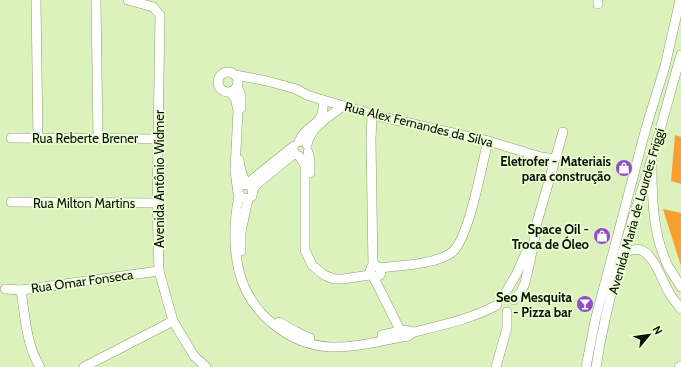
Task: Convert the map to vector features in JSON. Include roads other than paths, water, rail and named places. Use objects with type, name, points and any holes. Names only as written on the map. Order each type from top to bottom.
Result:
[{"type":"street","points":[[36,0],[38,138]]},
{"type":"street","points":[[96,0],[98,139]]},
{"type":"street","name":"Avenida Antônio Widmer","points":[[128,0],[153,7],[160,16],[157,203],[159,270],[173,321],[194,356],[202,366]]},
{"type":"street","name":"Avenida Maria de Lourdes Friggi","points":[[586,367],[595,321],[646,128],[665,66],[680,0]]},
{"type":"street","name":"Avenida Maria de Lourdes Friggi","points":[[596,367],[603,328],[622,253],[652,158],[681,55]]},
{"type":"street","points":[[674,77],[681,64]]},
{"type":"street","name":"Rua Alex Fernandes da Silva","points":[[245,190],[235,171],[238,110],[235,98],[235,84],[267,81],[296,89],[307,95],[372,114],[488,141],[541,157],[555,159]]},
{"type":"street","points":[[323,100],[324,110],[321,118],[302,135],[300,149],[305,171],[305,250],[312,265],[324,275],[334,279],[343,279],[430,261],[454,252],[468,224],[488,141]]},
{"type":"street","points":[[343,106],[319,125],[300,149],[257,184],[245,190],[241,238],[245,272],[255,294],[271,315],[282,324],[307,337],[326,342],[406,333],[464,319],[497,305],[499,298],[504,295],[519,270],[536,226],[563,132]]},
{"type":"street","points":[[372,114],[371,140],[375,272],[406,333]]},
{"type":"street","name":"Rua Reberte Brener","points":[[11,138],[159,139]]},
{"type":"street","points":[[652,158],[653,208],[656,229],[668,265],[681,287]]},
{"type":"street","name":"Rua Milton Martins","points":[[11,202],[157,203]]},
{"type":"street","points":[[507,312],[513,308],[514,300],[521,292],[525,283],[534,243],[536,226]]},
{"type":"street","points":[[622,253],[630,250],[639,250],[647,254],[653,262],[670,294],[681,309]]},
{"type":"street","name":"Rua Omar Fonseca","points":[[5,289],[21,290],[159,270]]},
{"type":"street","points":[[21,290],[28,337],[33,353],[40,367]]},
{"type":"street","points":[[504,295],[510,296],[514,300]]},
{"type":"street","points":[[497,305],[501,310],[507,312]]},
{"type":"street","points":[[496,367],[507,328],[507,312]]},
{"type":"street","points":[[84,367],[173,321]]},
{"type":"place","name":"Eletrofer - Materiais para construção","points":[[624,168]]},
{"type":"place","name":"Space Oil - Troca de Óleo","points":[[602,236]]},
{"type":"place","name":"Seo Mesquita - Pizza bar","points":[[585,304]]}]
